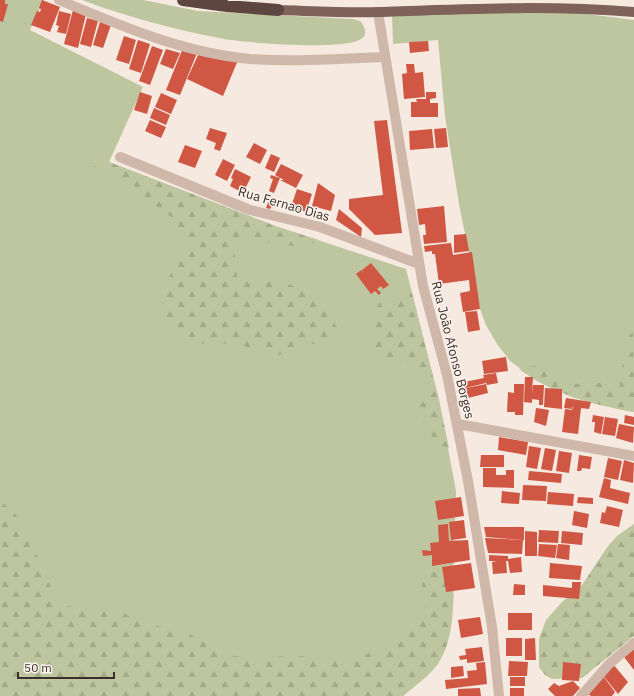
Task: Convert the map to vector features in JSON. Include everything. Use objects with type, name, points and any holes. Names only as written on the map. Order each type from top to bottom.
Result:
[{"type":"highway","points":[[183,0],[227,6],[278,10]]},
{"type":"main road","points":[[278,10],[378,12],[512,7],[567,7],[634,12]]},
{"type":"street","points":[[59,0],[143,34],[184,46],[249,58],[289,60],[384,57]]},
{"type":"street","name":"Rua João Afonso Borges","points":[[378,12],[384,57],[420,264],[458,424],[492,627],[499,696]]},
{"type":"street","name":"Rua Fernao Dias","points":[[120,157],[250,210],[320,227],[420,264]]},
{"type":"street","points":[[458,424],[634,456]]},
{"type":"street","points":[[581,696],[609,664],[634,643]]},
{"type":"green space","points":[[0,0],[44,0],[30,30],[143,87],[109,162],[278,227],[406,269],[439,400],[456,491],[452,608],[449,636],[438,664],[427,676],[403,696],[0,696]]},
{"type":"green space","points":[[82,0],[143,0],[198,11],[353,19],[360,21],[363,25],[365,33],[361,39],[351,43],[335,45],[270,44],[231,40],[167,27]]},
{"type":"green space","points":[[563,11],[634,20],[634,412],[572,397],[536,380],[510,361],[497,344],[486,325],[480,309],[459,204],[445,116],[438,40],[393,44],[392,14]]},
{"type":"green space","points":[[109,162],[278,227],[319,240],[299,246],[257,241],[236,243],[234,250],[237,277],[244,279],[267,278],[279,280],[290,284],[309,296],[326,312],[340,331],[333,342],[311,344],[293,353],[277,355],[240,345],[217,343],[194,344],[181,337],[167,320],[165,308],[168,279],[183,252],[184,245],[174,219],[145,198],[137,188],[122,177],[110,173],[84,170]]},
{"type":"green space","points":[[403,293],[412,293],[439,400],[449,448],[438,444],[433,440],[427,425],[418,418],[420,406],[429,392],[428,382],[417,377],[412,367],[398,361],[387,359],[377,362],[370,358],[374,350],[375,340],[370,319],[380,301]]},
{"type":"green space","points":[[633,333],[634,412],[589,402],[559,392],[532,378],[519,369],[540,365],[547,367],[569,382],[579,384],[600,383],[620,387],[626,340],[629,335]]},
{"type":"green space","points":[[0,500],[19,518],[28,534],[47,580],[57,597],[67,605],[76,608],[123,613],[143,623],[183,631],[235,656],[254,659],[294,655],[321,659],[344,659],[360,657],[395,643],[415,628],[425,609],[426,600],[422,586],[427,573],[454,568],[452,618],[448,643],[437,665],[403,696],[0,696]]},
{"type":"green space","points":[[634,524],[634,636],[582,678],[552,679],[545,675],[539,667],[539,639],[546,620],[562,602],[582,585],[608,546],[617,536]]},
{"type":"building","points":[[0,0],[5,0],[5,4],[8,4],[3,22],[0,21]]},
{"type":"building","points":[[42,0],[60,7],[50,32],[31,25],[37,11],[40,12],[41,9],[39,8]]},
{"type":"building","points":[[73,10],[86,14],[78,48],[64,44]]},
{"type":"building","points":[[59,11],[71,14],[66,34],[57,32],[59,26],[56,25]]},
{"type":"building","points":[[87,18],[98,21],[91,47],[80,44]]},
{"type":"building","points":[[100,22],[111,25],[103,48],[93,45]]},
{"type":"building","points":[[124,36],[136,40],[129,64],[116,60]]},
{"type":"building","points":[[138,40],[150,44],[141,73],[129,69]]},
{"type":"building","points":[[428,41],[429,51],[410,53],[409,42]]},
{"type":"building","points":[[152,46],[163,50],[150,85],[139,81]]},
{"type":"building","points":[[183,48],[197,53],[180,95],[166,90]]},
{"type":"building","points":[[166,49],[180,53],[173,69],[160,64]]},
{"type":"building","points":[[199,53],[238,60],[223,96],[187,79]]},
{"type":"building","points":[[406,64],[414,64],[415,73],[423,72],[425,97],[404,99],[402,74],[407,73]]},
{"type":"building","points":[[140,92],[152,96],[147,114],[134,110]]},
{"type":"building","points":[[426,92],[436,92],[436,98],[430,99],[430,103],[438,103],[438,117],[411,117],[411,102],[417,102],[416,99],[426,99]]},
{"type":"building","points":[[161,93],[177,100],[171,114],[155,107]]},
{"type":"building","points":[[154,108],[170,115],[166,125],[150,118]]},
{"type":"building","points":[[150,120],[166,127],[161,138],[145,131]]},
{"type":"building","points":[[387,120],[402,233],[375,235],[349,209],[349,199],[383,195],[374,121]]},
{"type":"building","points":[[210,128],[227,133],[220,151],[214,149],[216,143],[206,139]]},
{"type":"building","points":[[446,128],[448,147],[436,148],[434,129]]},
{"type":"building","points":[[432,129],[434,148],[410,150],[409,131]]},
{"type":"building","points":[[254,143],[267,150],[260,164],[246,157]]},
{"type":"building","points":[[185,145],[202,151],[195,168],[178,162]]},
{"type":"building","points":[[271,154],[280,158],[274,172],[265,168]]},
{"type":"building","points":[[223,159],[235,165],[227,181],[215,175]]},
{"type":"building","points":[[281,164],[303,175],[296,188],[280,180],[284,180],[275,175]]},
{"type":"building","points":[[235,169],[251,177],[243,193],[230,186],[233,179],[231,178]]},
{"type":"building","points":[[271,175],[280,178],[274,193],[269,191],[273,179],[270,178]]},
{"type":"building","points":[[318,183],[335,195],[331,211],[312,206]]},
{"type":"building","points":[[297,189],[312,194],[306,212],[299,209],[297,213],[290,210]]},
{"type":"building","points":[[270,197],[280,200],[277,208],[272,206],[270,209],[266,208]]},
{"type":"building","points":[[444,206],[447,242],[424,244],[423,235],[426,235],[425,224],[419,225],[417,209]]},
{"type":"building","points":[[339,209],[362,228],[361,237],[336,220]]},
{"type":"building","points":[[466,234],[469,251],[454,253],[454,235]]},
{"type":"building","points":[[451,243],[453,255],[472,252],[480,309],[463,312],[460,293],[470,291],[469,280],[439,284],[435,254],[432,254],[432,251],[425,252],[424,246]]},
{"type":"building","points":[[371,263],[389,285],[383,289],[381,286],[377,289],[381,293],[379,295],[375,291],[371,294],[356,274],[361,270],[363,273],[362,270]]},
{"type":"building","points":[[477,311],[480,330],[468,332],[465,312]]},
{"type":"building","points":[[506,357],[508,371],[484,374],[482,361]]},
{"type":"building","points":[[496,373],[498,383],[487,385],[485,380],[486,383],[465,388],[466,391],[461,391],[459,383],[484,378],[483,375]]},
{"type":"building","points":[[525,377],[533,377],[532,393],[533,385],[544,385],[543,405],[539,405],[539,400],[532,399],[532,403],[524,402]]},
{"type":"building","points":[[486,384],[488,393],[468,398],[466,388]]},
{"type":"building","points":[[514,384],[524,384],[523,415],[515,415],[515,412],[507,412],[508,392],[514,393]]},
{"type":"building","points":[[545,388],[562,389],[562,409],[544,407]]},
{"type":"building","points":[[566,398],[591,402],[589,409],[572,407],[572,409],[564,408]]},
{"type":"building","points":[[573,407],[581,408],[578,434],[562,432],[565,409],[572,410]]},
{"type":"building","points":[[536,408],[549,410],[546,426],[534,422]]},
{"type":"building","points":[[593,415],[604,417],[601,434],[594,432],[595,422],[592,422]]},
{"type":"building","points":[[625,415],[634,417],[634,425],[624,423]]},
{"type":"building","points":[[605,417],[618,419],[615,436],[602,434]]},
{"type":"building","points":[[619,424],[634,427],[633,443],[616,438]]},
{"type":"building","points":[[499,437],[528,442],[526,455],[498,450]]},
{"type":"building","points":[[529,446],[541,448],[537,469],[526,467]]},
{"type":"building","points":[[545,448],[556,450],[552,471],[541,469]]},
{"type":"building","points":[[559,451],[572,453],[569,473],[556,471]]},
{"type":"building","points":[[481,455],[504,455],[504,467],[480,467]]},
{"type":"building","points":[[579,455],[592,457],[590,469],[582,468],[581,471],[577,471]]},
{"type":"building","points":[[608,458],[622,461],[618,480],[604,477]]},
{"type":"building","points":[[624,460],[634,463],[633,483],[620,480]]},
{"type":"building","points":[[483,468],[496,468],[496,475],[506,475],[506,470],[514,470],[514,488],[483,487]]},
{"type":"building","points":[[529,471],[562,474],[561,483],[528,480]]},
{"type":"building","points":[[604,478],[611,480],[610,488],[630,493],[628,504],[599,497]]},
{"type":"building","points":[[523,485],[547,486],[546,501],[522,500]]},
{"type":"building","points":[[502,491],[520,493],[519,504],[501,503]]},
{"type":"building","points":[[548,492],[574,494],[573,506],[547,504]]},
{"type":"building","points":[[461,497],[464,516],[438,520],[435,501]]},
{"type":"building","points":[[578,497],[593,498],[593,504],[577,503]]},
{"type":"building","points":[[607,506],[623,510],[619,527],[600,523],[602,512],[605,513]]},
{"type":"building","points":[[574,511],[589,514],[587,528],[572,525]]},
{"type":"building","points":[[464,520],[466,538],[451,540],[449,522]]},
{"type":"building","points":[[448,524],[449,541],[468,540],[470,560],[432,566],[432,555],[423,556],[422,550],[431,551],[430,543],[439,542],[438,525]]},
{"type":"building","points":[[484,527],[524,527],[524,540],[486,537]]},
{"type":"building","points":[[539,530],[559,531],[558,543],[538,542]]},
{"type":"building","points":[[525,531],[537,532],[537,556],[525,556]]},
{"type":"building","points":[[562,531],[583,533],[582,545],[561,543]]},
{"type":"building","points":[[485,538],[523,540],[522,554],[488,553]]},
{"type":"building","points":[[539,544],[557,545],[555,558],[538,556]]},
{"type":"building","points":[[558,544],[570,545],[569,560],[556,558]]},
{"type":"building","points":[[489,555],[508,556],[508,559],[521,557],[522,572],[510,573],[508,561],[506,561],[507,573],[493,574],[492,562],[497,561],[489,561]]},
{"type":"building","points":[[471,563],[475,588],[446,592],[442,567]]},
{"type":"building","points":[[550,563],[582,566],[580,580],[549,578]]},
{"type":"building","points":[[572,582],[581,582],[579,599],[543,596],[543,585],[572,588]]},
{"type":"building","points":[[514,584],[525,585],[525,595],[513,595]]},
{"type":"building","points":[[508,613],[532,613],[532,630],[508,630]]},
{"type":"building","points":[[480,617],[483,634],[461,638],[458,620]]},
{"type":"building","points":[[506,638],[522,638],[522,656],[506,656]]},
{"type":"building","points":[[535,638],[536,660],[525,660],[525,639]]},
{"type":"building","points":[[482,647],[484,661],[467,663],[467,659],[460,660],[459,656],[466,655],[465,649]]},
{"type":"building","points":[[634,649],[634,670],[624,657]]},
{"type":"building","points":[[509,661],[528,662],[527,676],[508,676]]},
{"type":"building","points":[[485,662],[487,684],[446,689],[445,680],[468,678],[467,671],[477,670],[476,663]]},
{"type":"building","points":[[563,662],[581,664],[579,681],[562,680]]},
{"type":"building","points":[[613,664],[628,682],[618,694],[601,673]]},
{"type":"building","points":[[463,666],[464,676],[451,678],[451,667]]},
{"type":"building","points":[[603,676],[615,692],[612,696],[591,696],[588,694]]},
{"type":"building","points":[[510,677],[525,677],[525,686],[510,686]]},
{"type":"building","points":[[573,681],[580,688],[573,696],[555,696],[548,689],[554,683],[559,686]]},
{"type":"building","points":[[480,688],[481,696],[458,696],[458,689]]},
{"type":"building","points":[[510,688],[524,688],[524,696],[510,696]]}]
